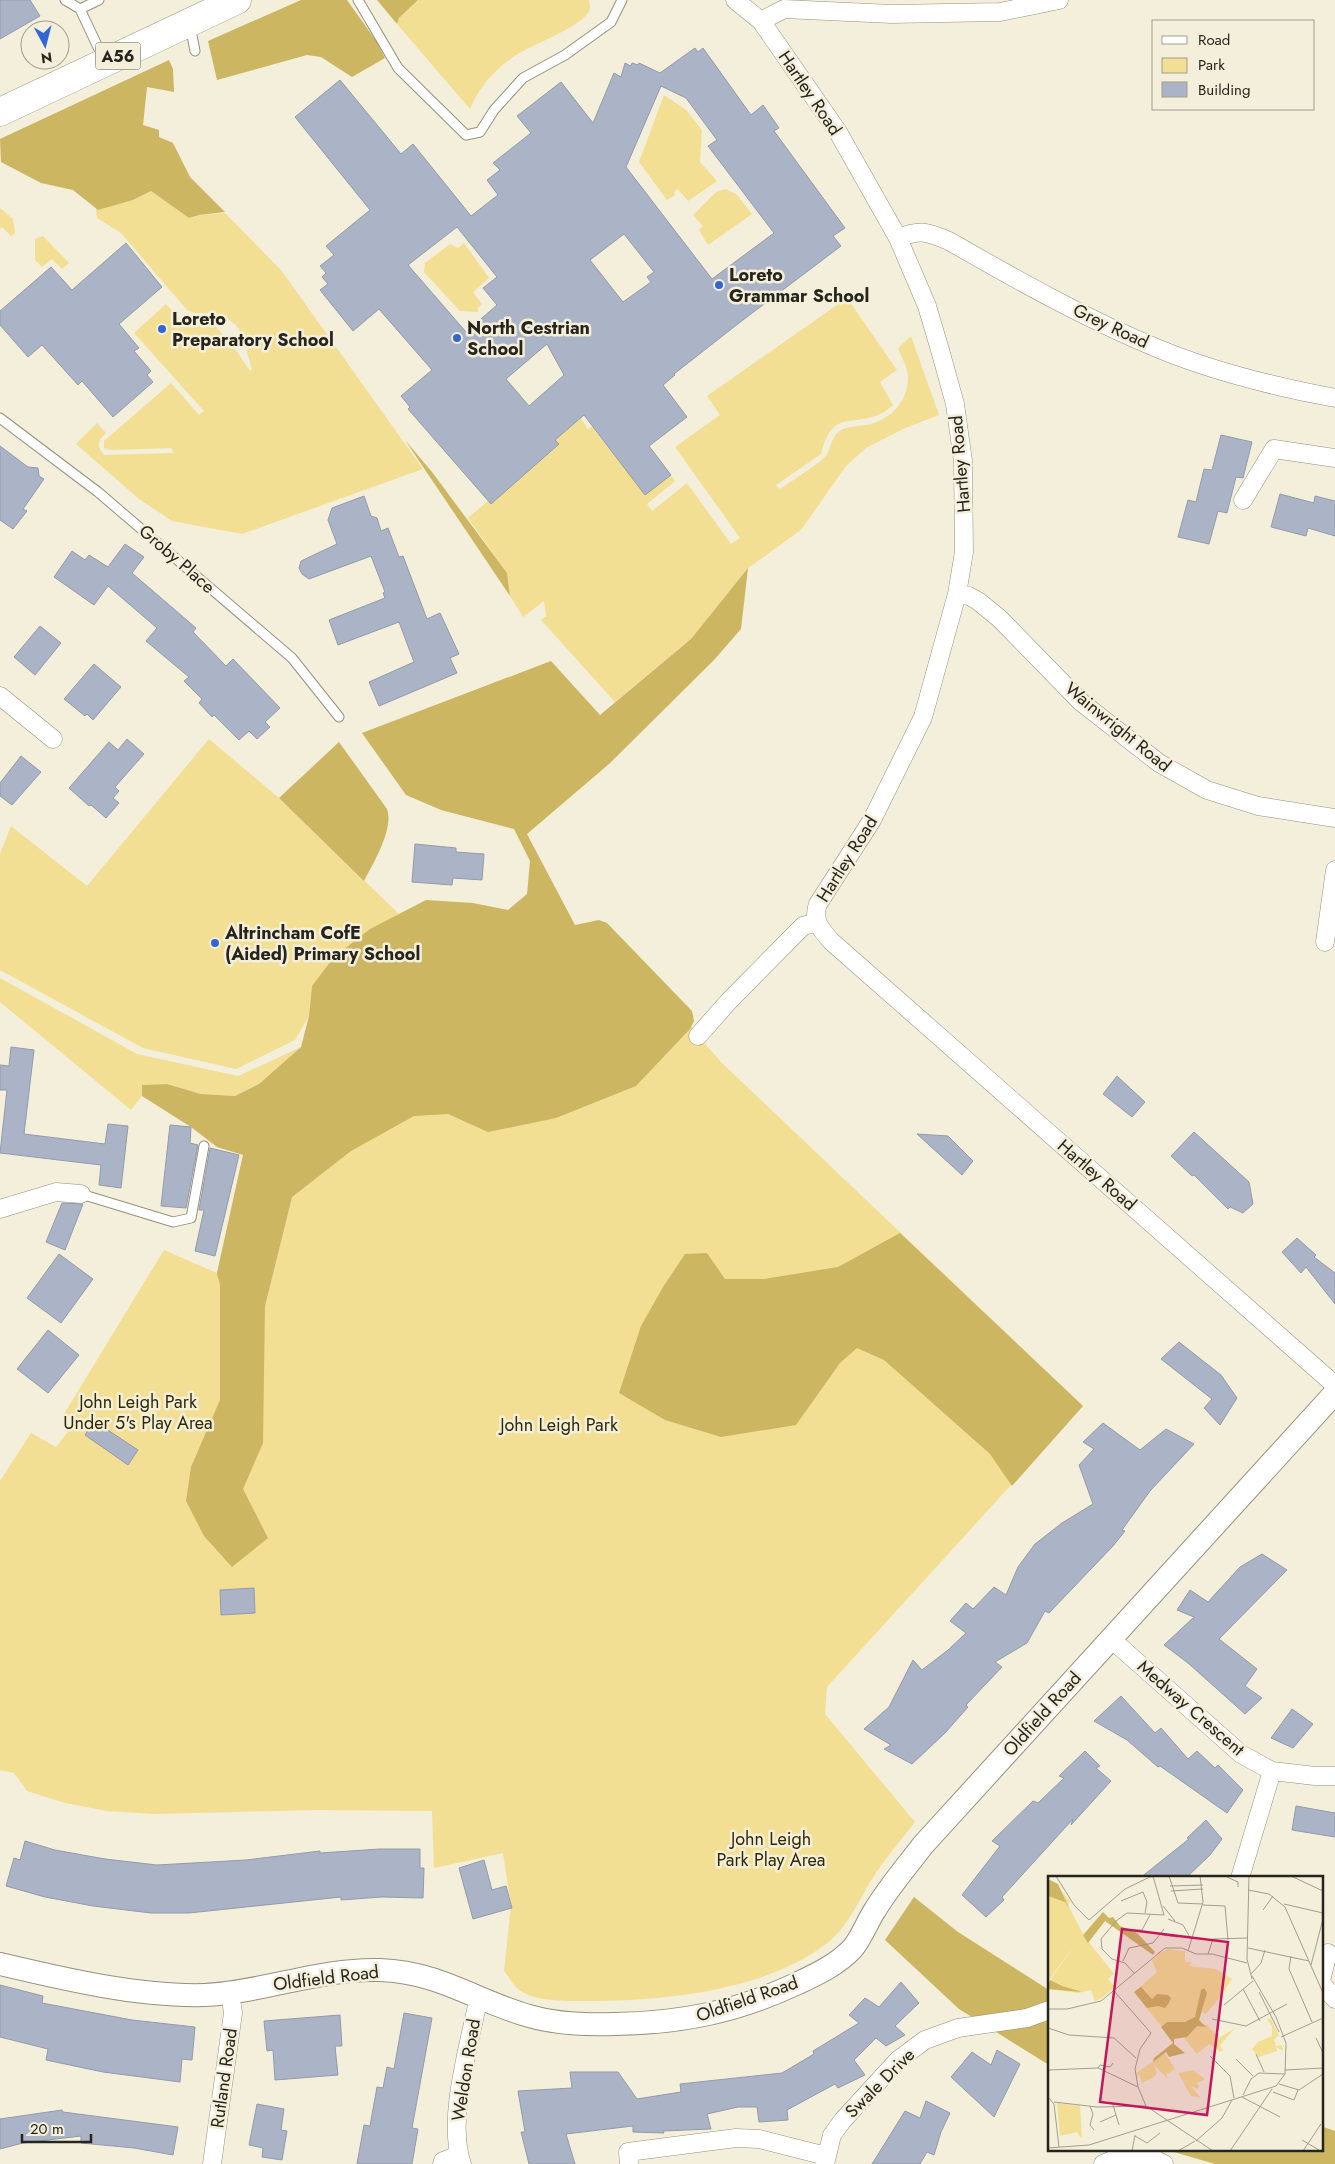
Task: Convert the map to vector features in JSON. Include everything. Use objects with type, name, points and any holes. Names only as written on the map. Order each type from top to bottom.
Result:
[{"type":"highway","name":"A56","points":[[0,112],[237,0]]},
{"type":"street","name":"Hartley Road","points":[[735,0],[761,21],[838,132],[898,238],[927,306],[955,404],[963,461],[964,552],[957,594],[923,717],[872,820],[818,904],[815,912],[817,922],[821,930],[840,948],[1335,1385]]},
{"type":"street","points":[[761,21],[784,9],[892,14],[1000,12],[1059,0]]},
{"type":"street","name":"Grey Road","points":[[898,238],[915,232],[929,232],[949,241],[1072,309],[1160,349],[1233,374],[1305,393],[1335,398]]},
{"type":"street","points":[[1243,500],[1274,449],[1335,458]]},
{"type":"street","name":"Wainwright Road","points":[[957,594],[969,596],[992,612],[1081,702],[1159,764],[1206,790],[1258,806],[1335,818]]},
{"type":"street","points":[[0,696],[52,739]]},
{"type":"street","points":[[1325,942],[1335,870]]},
{"type":"street","name":"Hartley Road","points":[[698,1036],[804,926],[817,922]]},
{"type":"street","points":[[0,1209],[56,1192],[81,1194]]},
{"type":"street","name":"Oldfield Road","points":[[0,1964],[61,1979],[128,1989],[206,1995],[315,1975],[379,1970],[410,1973],[443,1981],[512,2010],[556,2022],[645,2023],[685,2020],[773,1994],[819,1973],[852,1948],[876,1908],[923,1845],[1335,1393]]},
{"type":"street","name":"Medway Crescent","points":[[1110,1638],[1241,1754],[1272,1770],[1315,1776],[1335,1776]]},
{"type":"street","points":[[1241,1876],[1272,1770]]},
{"type":"street","points":[[1322,1977],[1328,1953]]},
{"type":"street","points":[[1322,1982],[1335,1999]]},
{"type":"street","name":"Rutland Road","points":[[212,2164],[233,2013],[230,1992]]},
{"type":"street","name":"Weldon Road","points":[[442,2164],[443,2160],[460,2159],[456,2131],[458,2102],[479,1996]]},
{"type":"street","name":"Swale Drive","points":[[825,2160],[832,2135],[843,2120],[898,2060],[925,2040],[958,2028],[1027,2018],[1048,2010]]},
{"type":"street","points":[[629,2164],[628,2152],[736,2138],[759,2139],[825,2160]]},
{"type":"street","points":[[1103,2164],[1118,2156],[1153,2158],[1164,2164]]},
{"type":"lane","points":[[65,0],[80,9],[106,62]]},
{"type":"lane","points":[[80,9],[99,0]]},
{"type":"lane","points":[[358,0],[398,68],[466,135],[470,136],[480,132],[494,110],[523,78],[565,55],[611,22],[622,0]]},
{"type":"lane","points":[[189,22],[195,51]]},
{"type":"lane","name":"Groby Place","points":[[0,418],[98,492],[292,658],[339,717]]},
{"type":"lane","points":[[81,1194],[173,1222],[191,1218],[204,1146]]},
{"type":"green space","points":[[418,0],[589,0],[590,8],[579,22],[513,57],[493,74],[483,86],[470,109],[397,24],[399,18]]},
{"type":"green space","points":[[664,95],[686,110],[702,130],[700,162],[717,181],[688,201],[678,189],[674,192],[675,195],[667,200],[639,162]]},
{"type":"green space","points":[[726,189],[736,194],[752,214],[708,245],[699,230],[703,226],[693,215],[716,192]]},
{"type":"green space","points":[[151,191],[189,218],[199,215],[225,213],[281,270],[423,469],[242,534],[172,521],[139,499],[76,444],[97,423],[106,433],[99,443],[104,455],[174,453],[171,448],[111,450],[104,448],[104,441],[171,383],[199,415],[204,411],[134,333],[166,304],[180,319],[187,322],[214,324],[250,371],[252,370],[247,352],[248,344],[236,325],[224,316],[214,313],[194,313],[187,310],[121,233],[97,218],[96,208],[98,210],[133,200]]},
{"type":"green space","points":[[0,208],[13,219],[15,233],[11,236],[2,227],[0,229]]},
{"type":"green space","points":[[43,236],[69,263],[62,269],[52,259],[42,267],[35,260],[35,239]]},
{"type":"green space","points":[[464,243],[489,278],[473,292],[482,304],[478,308],[478,312],[460,311],[424,272],[425,263],[450,244],[458,248]]},
{"type":"green space","points":[[847,298],[897,370],[880,382],[893,405],[882,413],[869,418],[837,425],[831,430],[821,454],[776,485],[779,489],[826,456],[838,432],[845,428],[879,421],[898,407],[906,393],[908,373],[898,348],[911,336],[939,415],[905,428],[866,448],[846,466],[801,530],[748,568],[691,639],[615,702],[541,620],[546,616],[544,601],[523,617],[510,596],[507,573],[468,518],[488,501],[491,504],[558,444],[555,440],[571,424],[544,393],[557,382],[588,429],[595,425],[597,429],[595,431],[615,456],[617,455],[645,494],[671,475],[675,481],[647,504],[652,511],[687,483],[731,544],[740,538],[675,447],[720,415],[707,396]]},
{"type":"green space","name":"Altrincham CofE (Aided) Primary School","points":[[209,739],[279,798],[400,915],[370,929],[312,986],[309,1016],[295,1040],[236,1069],[143,1048],[0,970],[0,854],[11,826],[87,886]]},
{"type":"green space","points":[[0,978],[137,1054],[238,1076],[301,1047],[259,1084],[235,1096],[201,1094],[167,1084],[142,1085],[142,1096],[131,1110],[0,1002]]},
{"type":"green space","name":"John Leigh Park","points":[[681,1011],[698,1036],[722,1063],[1083,1406],[827,1687],[825,1714],[915,1822],[870,1882],[842,1929],[826,1944],[801,1960],[773,1973],[743,1983],[712,1990],[648,1999],[571,2001],[544,1999],[528,1995],[518,1989],[504,1971],[511,1906],[503,1853],[434,1868],[432,1811],[316,1810],[154,1814],[107,1811],[65,1803],[27,1791],[14,1773],[0,1770],[0,1481],[31,1433],[56,1447],[77,1420],[64,1414],[164,1250],[217,1273],[243,1155]]},
{"type":"shaded area","points":[[301,0],[347,0],[377,42],[385,58],[352,77],[321,57],[307,55],[217,80],[208,41]]},
{"type":"shaded area","points":[[377,0],[418,0],[399,18],[397,24]]},
{"type":"shaded area","points":[[169,60],[173,69],[174,92],[147,87],[143,125],[159,130],[159,137],[173,143],[190,177],[225,212],[189,218],[151,191],[133,200],[98,210],[73,190],[41,183],[1,162],[0,139]]},
{"type":"shaded area","points":[[405,440],[432,472],[507,573],[510,596]]},
{"type":"shaded area","points":[[748,568],[741,629],[714,660],[609,764],[527,834],[575,925],[599,920],[607,923],[692,1011],[694,1021],[690,1029],[636,1086],[556,1118],[488,1132],[448,1114],[414,1116],[351,1151],[292,1197],[265,1306],[263,1443],[243,1489],[268,1538],[232,1567],[204,1536],[186,1501],[191,1467],[220,1400],[220,1285],[217,1273],[243,1155],[217,1147],[191,1127],[142,1096],[142,1085],[167,1084],[201,1094],[235,1096],[259,1084],[301,1047],[309,1016],[312,986],[334,957],[370,929],[426,900],[473,903],[508,910],[527,894],[530,861],[514,829],[441,810],[406,795],[362,733],[551,661],[600,715],[691,639]]},
{"type":"shaded area","points":[[339,742],[387,809],[388,826],[385,836],[378,855],[364,881],[279,798]]},
{"type":"shaded area","points":[[900,1233],[1083,1406],[1012,1486],[990,1454],[884,1360],[857,1348],[840,1363],[796,1425],[721,1437],[665,1420],[619,1393],[641,1326],[663,1287],[685,1254],[707,1253],[725,1279],[764,1279],[838,1267]]},
{"type":"shaded area","points":[[914,1897],[958,1932],[1048,1989],[1048,2064],[959,2009],[885,1940]]},
{"type":"shaded area","points":[[1322,2126],[1335,2131],[1335,2164],[1215,2164],[1174,2152],[1322,2152]]},
{"type":"building","points":[[0,0],[30,0],[40,16],[33,20],[20,20],[20,28],[0,39]]},
{"type":"building","points":[[695,48],[698,52],[703,48],[751,115],[763,105],[779,128],[774,131],[845,228],[833,236],[841,246],[739,323],[674,374],[663,385],[687,417],[649,446],[671,475],[645,495],[584,415],[555,440],[559,444],[491,504],[408,409],[410,407],[401,396],[432,370],[379,309],[353,331],[320,290],[328,284],[322,277],[326,273],[320,266],[334,255],[326,246],[370,210],[295,117],[340,80],[401,154],[413,144],[471,216],[498,195],[487,180],[500,170],[493,163],[531,133],[517,116],[561,82],[593,123],[614,73],[621,77],[625,63],[631,66],[632,63],[638,65],[639,63],[660,73]],"holes":[[[661,86],[686,98],[717,140],[708,146],[774,233],[712,279],[626,167]],[[457,227],[497,277],[483,288],[497,305],[466,332],[408,265]],[[624,234],[654,272],[647,277],[651,282],[623,302],[590,260]],[[547,344],[564,375],[529,406],[506,379]]]},
{"type":"building","points":[[126,243],[162,287],[119,324],[139,348],[134,351],[151,371],[147,375],[153,382],[113,417],[82,381],[78,385],[42,345],[28,357],[0,325],[0,311],[51,267],[72,290]]},
{"type":"building","points":[[1221,435],[1252,442],[1243,478],[1236,477],[1227,513],[1218,511],[1209,544],[1178,537],[1188,500],[1196,502],[1204,469],[1212,470]]},
{"type":"building","points":[[0,446],[28,467],[38,468],[39,476],[44,479],[23,509],[27,511],[13,529],[0,520]]},
{"type":"building","points":[[1280,494],[1314,503],[1315,496],[1335,501],[1335,536],[1308,528],[1306,536],[1271,527]]},
{"type":"building","points":[[364,496],[371,516],[377,518],[381,531],[388,528],[399,557],[403,556],[427,619],[440,613],[459,654],[450,658],[457,673],[379,706],[369,682],[414,662],[399,622],[338,645],[329,620],[385,598],[383,593],[385,592],[371,556],[309,579],[302,574],[299,568],[301,561],[337,544],[328,520],[332,508]]},
{"type":"building","points":[[125,544],[144,557],[132,573],[196,628],[193,632],[226,666],[233,659],[280,708],[265,722],[270,727],[257,739],[249,731],[239,740],[214,715],[212,717],[199,703],[202,699],[184,681],[189,677],[146,641],[157,628],[108,586],[94,605],[54,577],[72,551],[85,560],[89,555],[108,567]]},
{"type":"building","points":[[40,626],[61,643],[35,675],[14,657]]},
{"type":"building","points":[[94,664],[121,687],[93,720],[64,699]]},
{"type":"building","points":[[127,739],[144,754],[115,787],[119,791],[113,798],[119,803],[106,818],[69,788],[109,742],[118,750]]},
{"type":"building","points":[[21,756],[41,772],[12,805],[0,796],[0,783]]},
{"type":"building","points":[[415,844],[456,848],[456,852],[484,854],[482,880],[453,878],[452,885],[412,882]]},
{"type":"building","points":[[11,1047],[34,1050],[24,1134],[105,1144],[108,1124],[128,1126],[121,1188],[99,1185],[101,1165],[0,1153],[7,1090],[0,1090],[0,1065],[9,1066]]},
{"type":"building","points":[[1117,1076],[1145,1102],[1132,1117],[1103,1094]]},
{"type":"building","points":[[170,1125],[191,1127],[190,1143],[198,1145],[186,1208],[161,1206]]},
{"type":"building","points":[[1194,1132],[1249,1182],[1253,1204],[1243,1213],[1230,1207],[1228,1209],[1194,1175],[1192,1176],[1171,1156]]},
{"type":"building","points":[[917,1134],[948,1136],[973,1161],[962,1175]]},
{"type":"building","points":[[210,1148],[239,1155],[215,1256],[195,1251],[204,1210],[199,1210]]},
{"type":"building","points":[[62,1203],[83,1204],[65,1250],[46,1242]]},
{"type":"building","points":[[1297,1238],[1316,1255],[1314,1257],[1335,1273],[1335,1304],[1306,1267],[1301,1273],[1282,1252]]},
{"type":"building","points":[[59,1254],[93,1279],[61,1323],[27,1298]]},
{"type":"building","points":[[48,1330],[79,1355],[48,1393],[17,1369]]},
{"type":"building","points":[[1179,1342],[1221,1375],[1237,1398],[1220,1425],[1204,1408],[1212,1399],[1161,1359]]},
{"type":"building","points":[[94,1421],[138,1450],[128,1465],[85,1435]]},
{"type":"building","points":[[1103,1423],[1140,1450],[1166,1429],[1194,1444],[1150,1491],[1122,1530],[1125,1531],[1113,1546],[1049,1613],[1045,1611],[1027,1643],[995,1662],[1002,1667],[966,1705],[968,1707],[945,1733],[912,1764],[884,1749],[891,1745],[864,1729],[889,1707],[913,1660],[922,1670],[948,1650],[966,1633],[950,1621],[966,1603],[973,1609],[994,1587],[1006,1595],[1018,1567],[1035,1544],[1062,1523],[1093,1504],[1079,1465],[1094,1449],[1083,1442]]},
{"type":"building","points":[[1262,1554],[1287,1570],[1219,1639],[1257,1669],[1245,1686],[1262,1698],[1245,1714],[1188,1663],[1164,1645],[1194,1617],[1177,1610],[1190,1590],[1208,1602],[1240,1567]]},
{"type":"building","points":[[254,1588],[255,1613],[221,1615],[220,1590]]},
{"type":"building","points":[[1121,1696],[1155,1733],[1161,1728],[1188,1759],[1197,1751],[1215,1768],[1218,1765],[1243,1790],[1227,1813],[1160,1766],[1158,1767],[1127,1740],[1094,1721]]},
{"type":"building","points":[[1292,1709],[1313,1724],[1293,1748],[1271,1738]]},
{"type":"building","points":[[1085,1751],[1100,1766],[1096,1768],[1111,1781],[1071,1825],[1073,1819],[1002,1897],[1004,1900],[986,1917],[962,1895],[1000,1846],[992,1841],[1033,1801],[1038,1803],[1064,1778],[1059,1776]]},
{"type":"building","points":[[1296,1806],[1335,1813],[1335,1837],[1292,1830]]},
{"type":"building","points":[[1206,1820],[1222,1839],[1210,1855],[1188,1876],[1143,1876],[1189,1839],[1187,1838]]},
{"type":"building","points":[[25,1841],[55,1850],[105,1859],[157,1865],[246,1860],[320,1851],[320,1853],[380,1849],[420,1849],[420,1868],[424,1868],[423,1898],[382,1897],[341,1900],[341,1897],[189,1913],[151,1913],[93,1906],[45,1897],[6,1886],[14,1858],[20,1860]]},
{"type":"building","points":[[484,1860],[492,1890],[506,1886],[512,1908],[473,1919],[459,1868]]},
{"type":"building","points":[[901,1982],[919,2003],[895,2026],[905,2035],[886,2046],[876,2038],[854,2060],[865,2075],[838,2088],[835,2084],[787,2110],[788,2120],[759,2122],[757,2107],[738,2107],[707,2114],[711,2129],[663,2131],[664,2133],[633,2132],[633,2126],[566,2134],[575,2164],[529,2164],[521,2132],[525,2132],[518,2091],[572,2088],[570,2072],[618,2072],[637,2099],[681,2092],[680,2084],[782,2073],[814,2054],[813,2051],[859,2023],[849,2015],[865,1998],[879,2007]]},
{"type":"building","points":[[0,1985],[43,1996],[42,2003],[132,2020],[195,2027],[192,2060],[182,2059],[180,2082],[103,2072],[46,2060],[48,2049],[0,2037]]},
{"type":"building","points":[[404,2013],[432,2018],[412,2128],[418,2129],[412,2164],[357,2164],[364,2125],[370,2126],[377,2087],[383,2088],[387,2067],[394,2069]]},
{"type":"building","points":[[340,2015],[342,2046],[335,2046],[338,2075],[275,2080],[273,2050],[267,2051],[264,2021]]},
{"type":"building","points":[[997,2050],[1020,2064],[994,2117],[951,2077],[972,2052],[991,2065]]},
{"type":"building","points":[[926,2101],[950,2113],[941,2132],[934,2155],[927,2152],[920,2164],[872,2164],[905,2111],[920,2118]]},
{"type":"building","points":[[257,2104],[284,2109],[281,2130],[287,2131],[282,2160],[262,2157],[263,2148],[249,2145]]},
{"type":"building","points":[[62,2110],[63,2112],[178,2127],[173,2155],[134,2148],[81,2143],[81,2136],[23,2143],[0,2149],[0,2119]]},
{"type":"place","name":"Loreto Grammar School","points":[[719,285]]},
{"type":"place","name":"Loreto Preparatory School","points":[[162,329]]},
{"type":"place","name":"North Cestrian School","points":[[457,338]]},
{"type":"place","name":"Altrincham CofE (Aided) Primary School","points":[[215,943]]},
{"type":"park label","name":"John Leigh Park Under 5's Play Area","points":[[138,1412]]},
{"type":"park label","name":"John Leigh Park Play Area","points":[[771,1849]]}]
